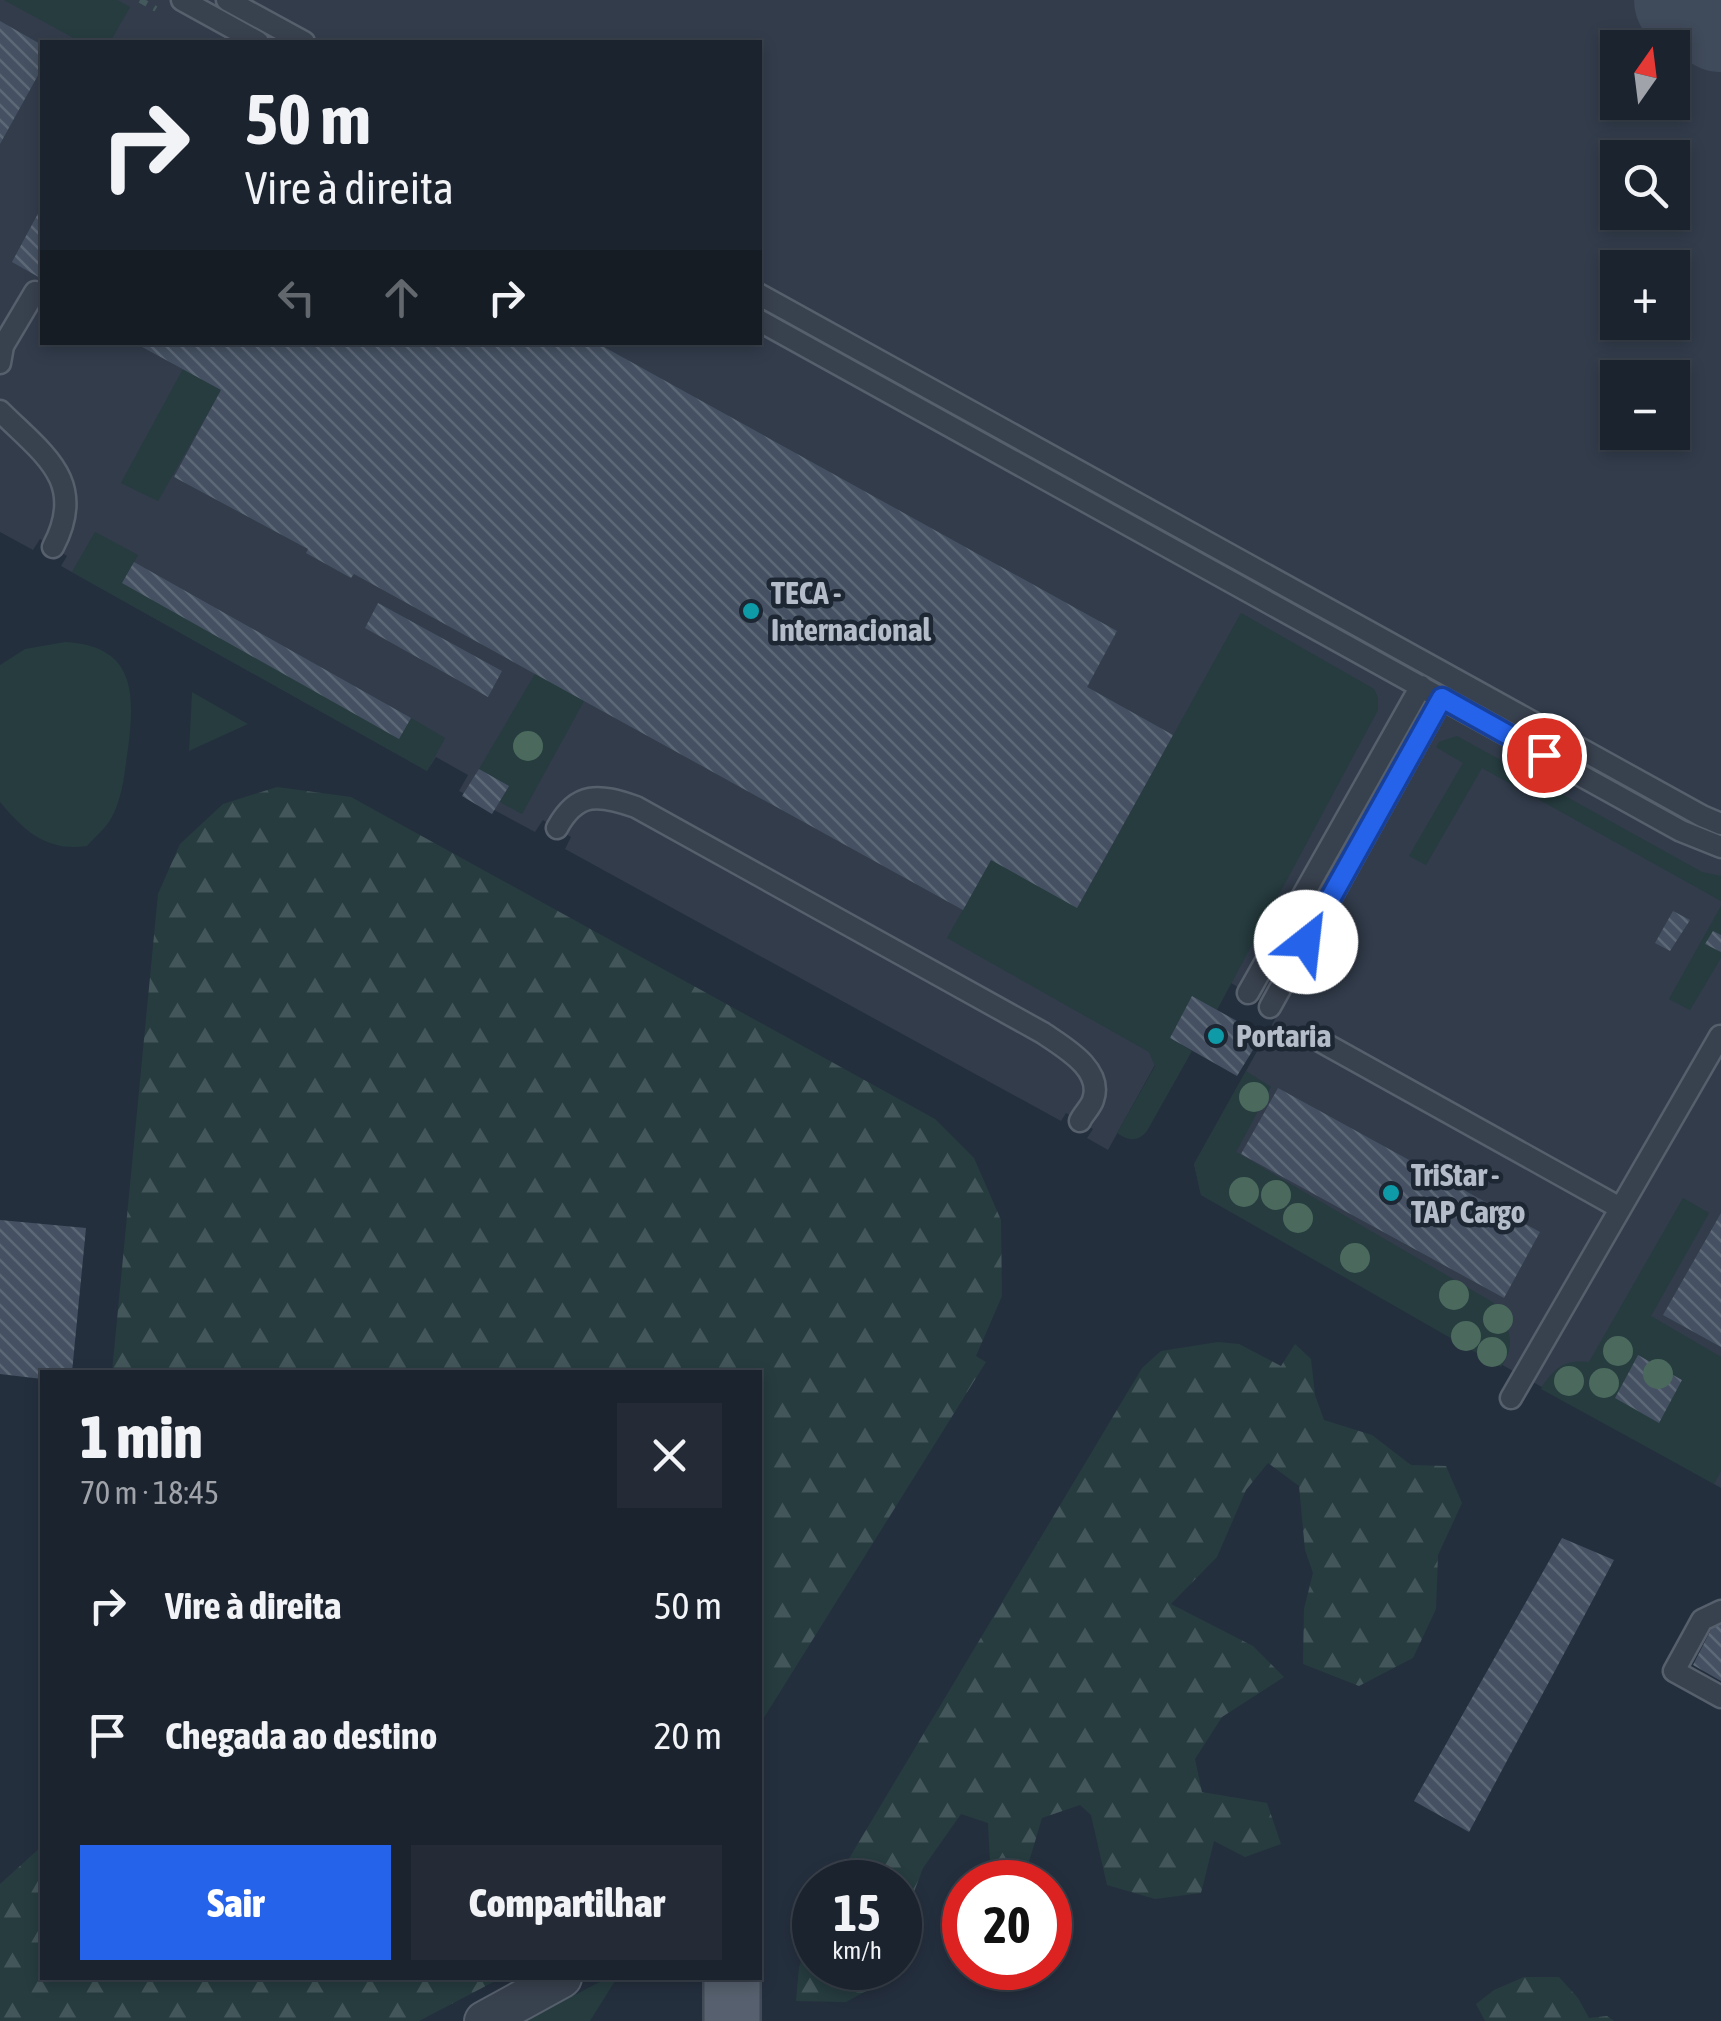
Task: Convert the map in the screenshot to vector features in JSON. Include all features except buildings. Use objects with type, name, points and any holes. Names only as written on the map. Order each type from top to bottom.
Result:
[{"type":"main road","points":[[732,1980],[732,2021]]},
{"type":"street","points":[[484,2021],[558,1980]]},
{"type":"lane","points":[[182,0],[254,40]]},
{"type":"lane","points":[[227,0],[300,40]]},
{"type":"lane","points":[[0,363],[4,346],[35,292]]},
{"type":"lane","points":[[762,296],[1721,824]]},
{"type":"lane","points":[[762,322],[1681,831],[1721,846]]},
{"type":"lane","points":[[0,411],[58,469],[65,485],[61,532],[53,548]]},
{"type":"lane","points":[[1248,993],[1421,686]]},
{"type":"lane","points":[[1270,1007],[1442,698]]},
{"type":"lane","points":[[557,828],[568,808],[586,799],[612,798],[636,807],[1042,1033],[1077,1056],[1093,1080],[1094,1098],[1080,1120]]},
{"type":"lane","points":[[1512,1398],[1720,1036]]},
{"type":"lane","points":[[1320,1041],[1620,1208]]},
{"type":"lane","points":[[1721,1610],[1702,1620],[1674,1671],[1721,1697]]},
{"type":"shaded area","points":[[0,0],[1721,0],[1721,1488],[1201,1195],[1194,1164],[1279,1012],[1208,969],[1108,1150],[1087,1138],[1093,1129],[1066,1113],[1061,1121],[565,849],[571,837],[543,820],[535,832],[459,791],[468,775],[436,757],[427,771],[61,566],[67,556],[40,539],[33,550],[0,532]]},
{"type":"green space","points":[[4,0],[117,0],[130,7],[111,40],[77,40]]},
{"type":"green space","points":[[183,369],[221,390],[158,501],[121,483]]},
{"type":"green space","points":[[95,532],[138,555],[123,582],[399,738],[411,718],[445,738],[427,771],[72,572]]},
{"type":"green space","points":[[1241,613],[1374,689],[1378,710],[1217,1010],[1192,997],[1170,1038],[1192,1051],[1147,1131],[1129,1139],[1117,1133],[1155,1066],[1149,1052],[947,938],[991,860],[1078,907]]},
{"type":"green space","points":[[65,642],[107,653],[127,679],[130,695],[130,735],[120,795],[110,821],[87,846],[60,846],[38,837],[0,802],[0,665],[25,649]]},
{"type":"green space","points":[[535,674],[584,701],[522,814],[500,802],[509,786],[479,769]]},
{"type":"green space","points":[[192,692],[248,724],[189,751]]},
{"type":"green space","points":[[1457,736],[1702,872],[1721,876],[1721,901],[1482,768],[1426,865],[1409,856],[1463,763],[1436,747],[1439,742]]},
{"type":"green space","points":[[277,787],[351,797],[935,1119],[974,1158],[1001,1220],[1002,1296],[976,1356],[986,1362],[762,1721],[762,1370],[112,1370],[158,894],[180,844],[223,804]]},
{"type":"green space","points":[[1721,906],[1721,935],[1713,931],[1706,943],[1721,952],[1721,958],[1690,1010],[1669,999]]},
{"type":"green space","points":[[1246,1071],[1271,1087],[1236,1152],[1494,1303],[1510,1342],[1501,1367],[1201,1195],[1194,1164]]},
{"type":"green space","points":[[1683,1198],[1709,1213],[1651,1316],[1721,1357],[1721,1471],[1714,1484],[1541,1389],[1560,1367],[1589,1362]]},
{"type":"green space","points":[[1218,1342],[1239,1344],[1281,1366],[1295,1344],[1311,1359],[1315,1395],[1324,1420],[1372,1435],[1411,1465],[1446,1466],[1462,1503],[1438,1555],[1436,1609],[1413,1658],[1359,1686],[1303,1664],[1304,1609],[1313,1573],[1305,1550],[1299,1486],[1268,1463],[1246,1490],[1217,1557],[1171,1604],[1253,1646],[1284,1677],[1222,1717],[1195,1759],[1202,1792],[1267,1803],[1281,1844],[1245,1857],[1214,1841],[1201,1893],[1155,1899],[1107,1885],[1091,1815],[1080,1805],[1042,1818],[1030,1860],[990,1860],[988,1823],[961,1814],[922,1871],[922,1860],[848,1860],[1142,1368],[1161,1351]]},
{"type":"green space","points":[[40,1848],[40,1980],[497,1980],[419,2021],[0,2021],[0,1884]]},
{"type":"green space","points":[[1524,1977],[1559,1977],[1589,2018],[1607,2016],[1614,2021],[1485,2021],[1476,2004],[1494,1990]]},
{"type":"green space","points":[[603,1980],[616,1980],[590,2021],[525,2021]]},
{"type":"green space","points":[[797,1990],[868,1990],[846,2002],[796,2001]]},
{"type":"taxiway","points":[[1688,0],[1721,18]]},
{"type":"place","name":"TECA - Internacional","points":[[751,611]]},
{"type":"place","name":"Portaria","points":[[1216,1036]]},
{"type":"place","name":"TriStar - TAP Cargo","points":[[1391,1193]]},
{"type":"route","points":[[1306,942],[1442,698],[1544,755]]}]
